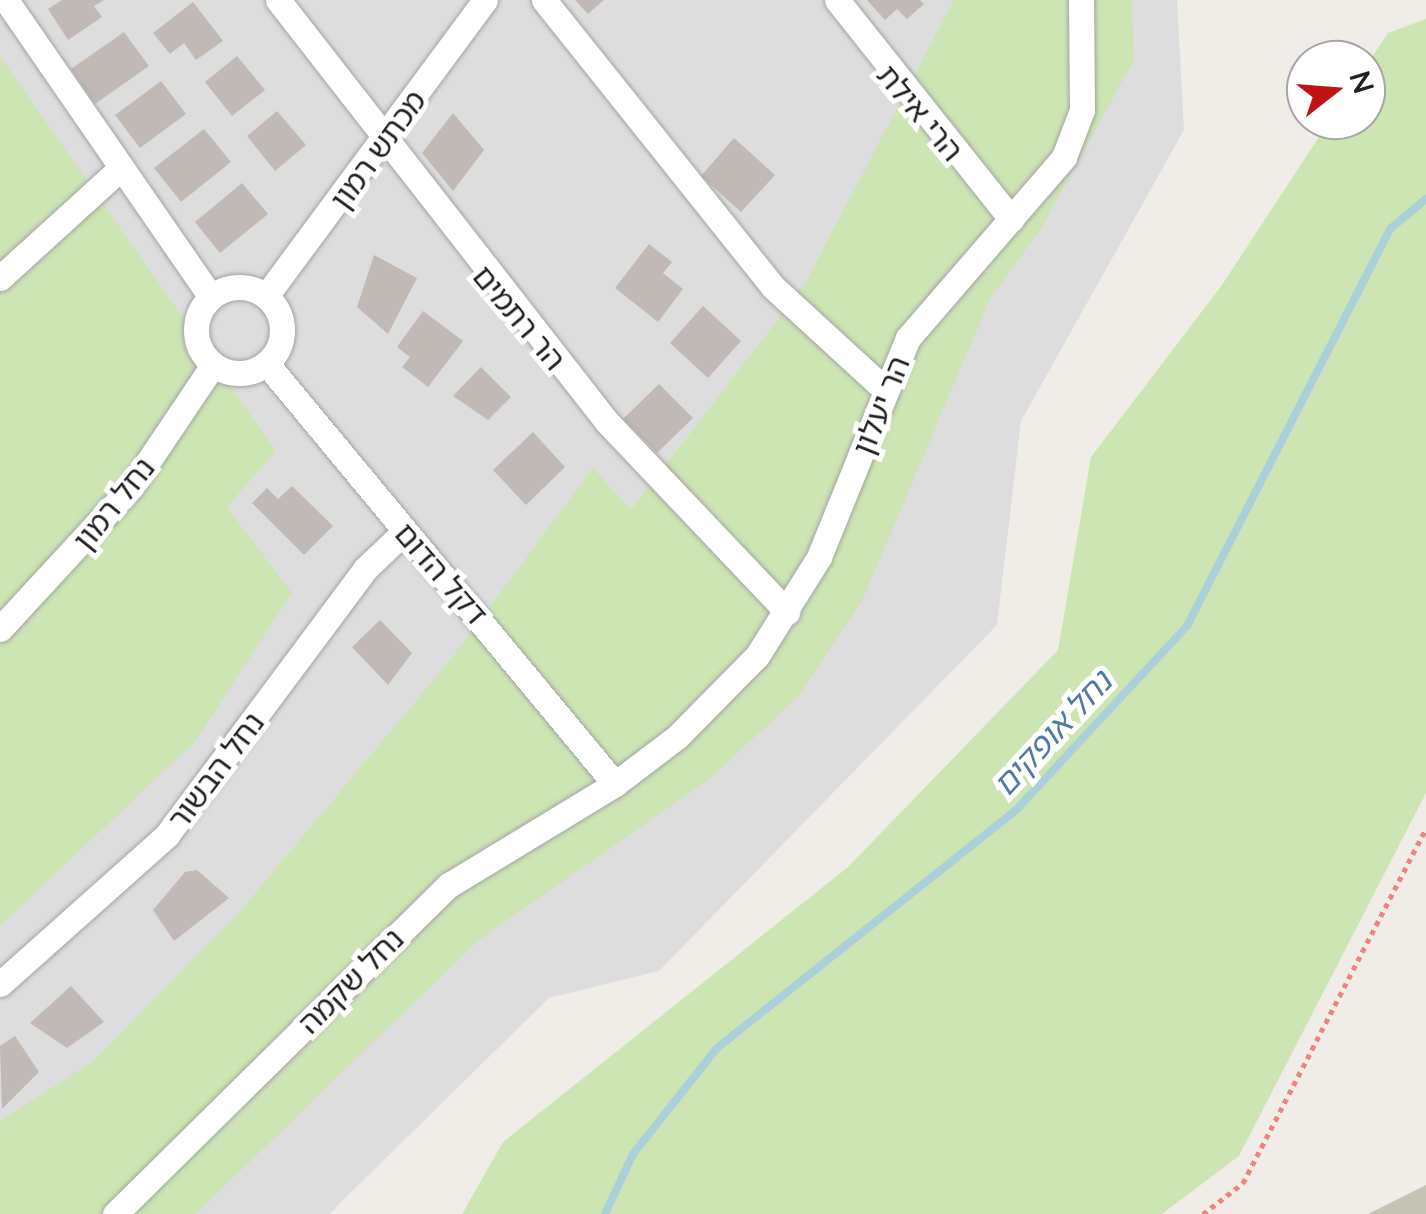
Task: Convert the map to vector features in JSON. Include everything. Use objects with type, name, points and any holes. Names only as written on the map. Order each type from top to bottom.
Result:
[{"type":"street","name":"הר רתמים","points":[[278,0],[382,144],[606,422],[788,612]]},
{"type":"street","name":"מכתש רמון","points":[[266,296],[486,0]]},
{"type":"street","points":[[544,0],[773,287],[882,388]]},
{"type":"street","name":"הרי אילת","points":[[837,0],[1011,219]]},
{"type":"street","name":"הר יעלון","points":[[615,784],[722,696],[788,612],[819,556],[882,388],[937,300],[1064,158],[1082,110],[1081,0]]},
{"type":"street","points":[[5,3],[211,297]]},
{"type":"street","points":[[0,278],[121,168]]},
{"type":"street","points":[[238,286],[266,296],[282,330],[267,364],[240,374],[213,365],[195,332],[211,297],[238,286]]},
{"type":"street","name":"דקל הדום","points":[[267,364],[615,784]]},
{"type":"street","name":"נחל רמון","points":[[0,629],[131,487],[213,365]]},
{"type":"street","name":"נחל הבשור","points":[[0,984],[167,835],[365,569],[404,532]]},
{"type":"street","name":"נחל שקמה","points":[[115,1214],[449,885],[615,784]]},
{"type":"path","points":[[1203,1214],[1243,1184],[1426,828]]},
{"type":"shaded area","points":[[0,0],[1177,0],[1184,130],[1021,421],[997,625],[659,971],[549,998],[329,1214],[0,1214]]},
{"type":"shaded area","points":[[1426,1185],[1426,1214],[1368,1214]]},
{"type":"green space","points":[[954,0],[1132,0],[1134,60],[1041,229],[990,299],[863,599],[799,696],[711,778],[479,940],[196,1214],[0,1214],[0,1121],[92,1062],[236,916],[450,660],[593,468],[631,510],[803,287]]},
{"type":"green space","points":[[1426,19],[1426,793],[1239,1156],[1162,1214],[462,1214],[503,1142],[848,867],[1058,650],[1091,457],[1222,285],[1317,140],[1386,140],[1383,40],[1388,33]]},
{"type":"green space","points":[[0,56],[276,451],[227,507],[292,593],[195,742],[0,926]]},
{"type":"building","points":[[62,0],[104,0],[94,6],[102,17],[68,40],[48,9]]},
{"type":"building","points":[[575,0],[604,0],[588,14]]},
{"type":"building","points":[[867,0],[920,0],[924,4],[907,19],[897,9],[885,20]]},
{"type":"building","points":[[193,2],[223,41],[196,60],[184,43],[170,54],[153,33]]},
{"type":"building","points":[[124,32],[149,66],[95,104],[71,69]]},
{"type":"building","points":[[237,56],[265,90],[232,116],[205,82]]},
{"type":"building","points":[[161,81],[186,114],[140,148],[115,115]]},
{"type":"building","points":[[277,111],[306,145],[275,171],[247,136]]},
{"type":"building","points":[[453,113],[484,150],[453,191],[422,153]]},
{"type":"building","points":[[204,129],[231,162],[181,202],[154,168]]},
{"type":"building","points":[[734,138],[775,175],[741,212],[701,176]]},
{"type":"building","points":[[242,183],[268,214],[220,253],[195,222]]},
{"type":"building","points":[[649,244],[672,262],[663,273],[683,289],[658,322],[615,288]]},
{"type":"building","points":[[374,255],[417,278],[388,334],[357,307]]},
{"type":"building","points":[[703,306],[741,341],[708,378],[670,343]]},
{"type":"building","points":[[423,311],[463,341],[428,387],[402,367],[410,357],[397,347]]},
{"type":"building","points":[[481,367],[511,397],[488,420],[453,396]]},
{"type":"building","points":[[659,384],[693,418],[657,453],[623,419]]},
{"type":"building","points":[[533,432],[565,467],[526,505],[493,470]]},
{"type":"building","points":[[292,486],[333,526],[304,555],[252,503],[267,488],[278,499]]},
{"type":"building","points":[[380,620],[412,653],[388,685],[352,647]]},
{"type":"building","points":[[197,870],[229,898],[174,941],[153,910],[185,872]]},
{"type":"building","points":[[71,986],[104,1022],[67,1048],[30,1023]]},
{"type":"building","points":[[15,1036],[39,1072],[2,1109],[0,1046]]},
{"type":"waterway","name":"נחל אופקים","points":[[605,1214],[633,1154],[717,1048],[1017,809],[1187,626],[1390,229],[1426,199]]}]
